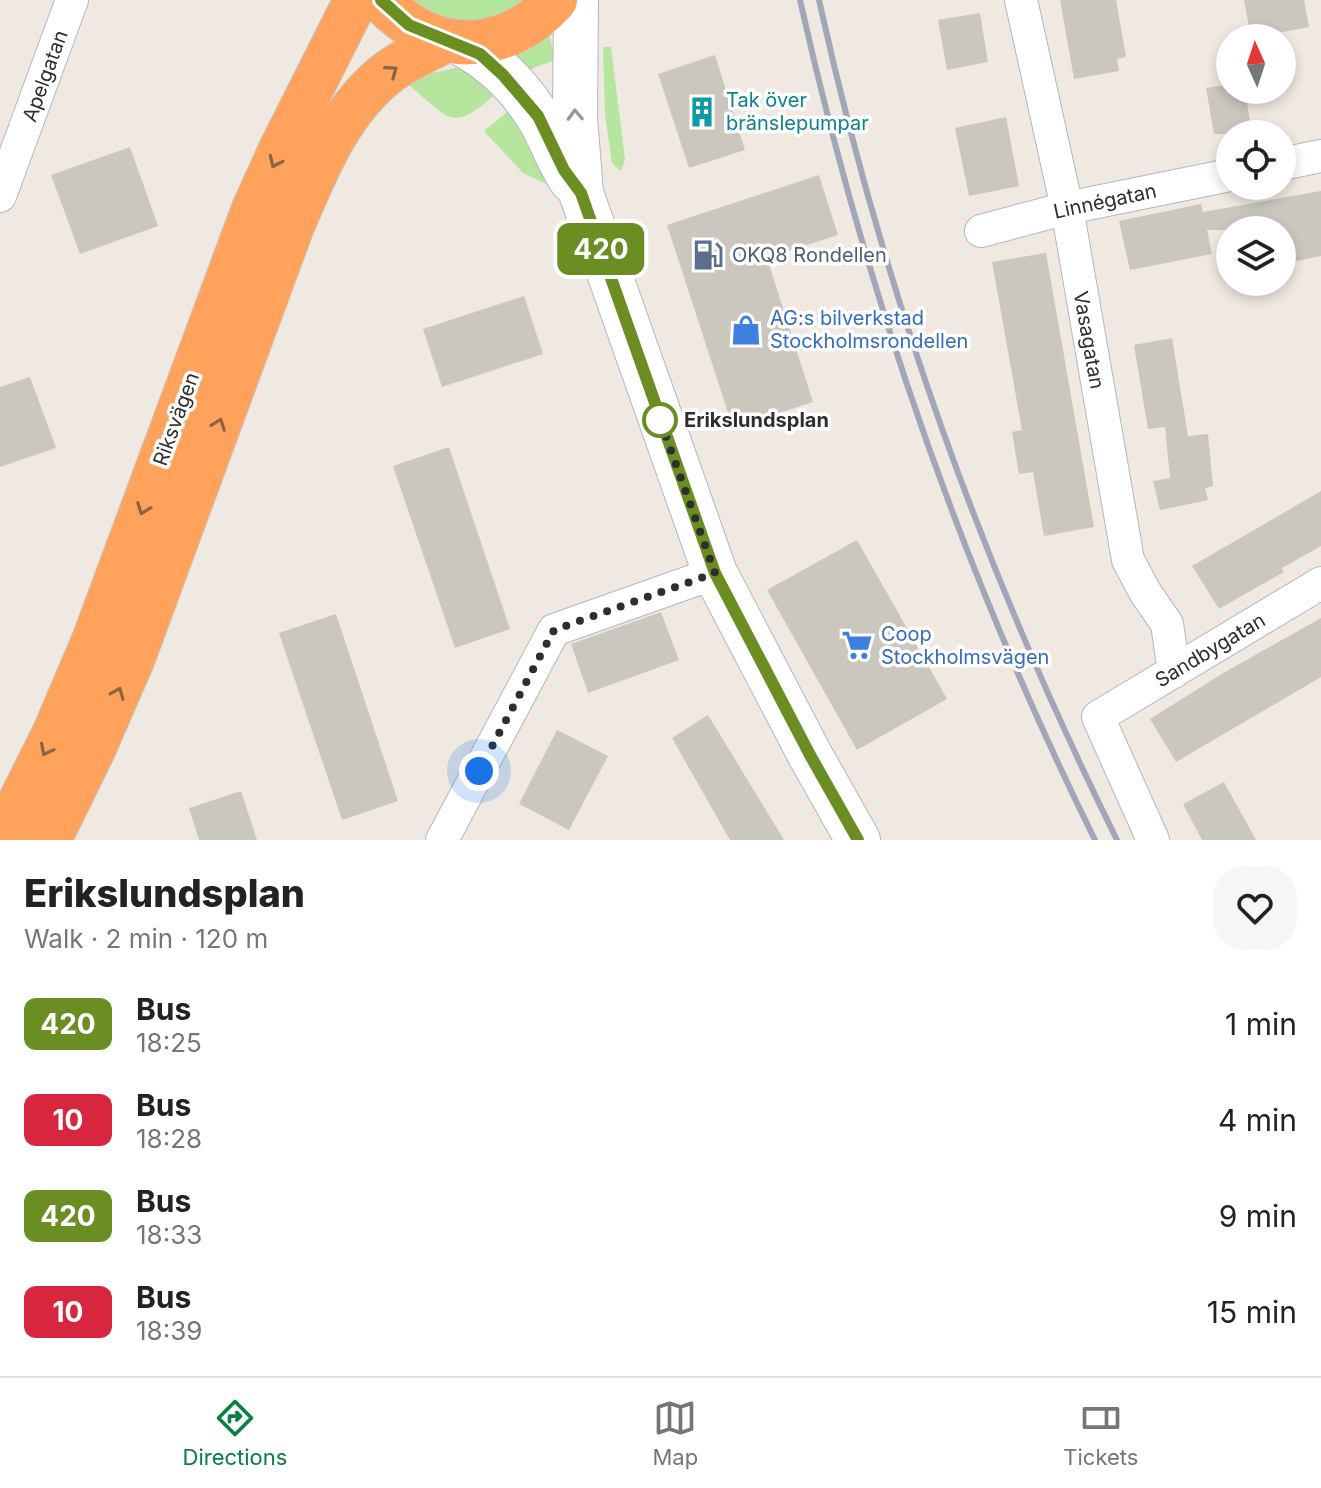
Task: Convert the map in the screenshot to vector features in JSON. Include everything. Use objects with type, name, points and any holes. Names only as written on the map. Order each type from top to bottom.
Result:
[{"type":"highway","name":"Riksvägen","points":[[1,840],[54,734],[94,640],[253,211],[356,0]]},
{"type":"highway","points":[[381,0],[409,25],[453,42]]},
{"type":"highway","points":[[49,840],[133,658],[291,229],[319,162],[349,113],[365,93],[388,73],[412,57],[453,42],[497,41],[531,24],[555,0]]},
{"type":"main road","points":[[576,0],[575,118],[581,193],[715,573],[858,840]]},
{"type":"main road","points":[[453,42],[480,54],[519,91],[538,116],[564,170],[581,193]]},
{"type":"street","name":"Apelgatan","points":[[0,196],[72,0]]},
{"type":"street","name":"Vasagatan","points":[[1021,0],[1067,208],[1128,560],[1167,624],[1174,672]]},
{"type":"street","points":[[1296,161],[1321,156]]},
{"type":"street","name":"Linnégatan","points":[[981,231],[1067,208],[1216,178]]},
{"type":"street","points":[[442,840],[554,630],[715,573]]},
{"type":"street","name":"Sandbygatan","points":[[1153,840],[1098,717],[1321,583]]},
{"type":"green space","points":[[415,0],[525,0],[481,26],[429,15]]},
{"type":"green space","points":[[549,33],[555,60],[519,77],[512,55],[542,40]]},
{"type":"green space","points":[[603,47],[611,47],[625,160],[621,171],[612,163],[605,115]]},
{"type":"green space","points":[[466,68],[498,92],[461,117],[444,114],[409,85],[422,75]]},
{"type":"green space","points":[[511,109],[551,186],[523,173],[484,131]]},
{"type":"building","points":[[1060,0],[1116,0],[1126,57],[1117,59],[1119,71],[1074,79]]},
{"type":"building","points":[[1244,0],[1304,0],[1309,27],[1296,29],[1296,24],[1248,24]]},
{"type":"building","points":[[980,13],[988,62],[947,70],[938,20]]},
{"type":"building","name":"Tak över bränslepumpar","points":[[715,55],[745,150],[689,168],[658,74]]},
{"type":"building","points":[[1216,86],[1216,104],[1247,104],[1250,120],[1216,120],[1214,134],[1206,88]]},
{"type":"building","points":[[1006,117],[1019,186],[969,196],[955,128]]},
{"type":"building","points":[[130,147],[158,226],[80,254],[51,175]]},
{"type":"building","name":"AG:s bilverkstad Stockholmsrondellen","points":[[819,175],[838,235],[767,258],[813,402],[733,428],[667,225]]},
{"type":"building","points":[[1321,191],[1321,256],[1296,261],[1296,216],[1216,216],[1216,230],[1207,230],[1212,254],[1130,270],[1119,221],[1201,204],[1203,212],[1270,200],[1296,200],[1296,195]]},
{"type":"building","points":[[1046,253],[1094,527],[1044,536],[1033,472],[1019,474],[1012,432],[1022,430],[992,262]]},
{"type":"building","points":[[524,296],[543,354],[442,387],[423,329]]},
{"type":"building","points":[[1172,338],[1188,436],[1208,434],[1213,486],[1205,488],[1208,500],[1160,510],[1153,481],[1170,478],[1165,427],[1148,429],[1134,345]]},
{"type":"building","points":[[30,377],[56,448],[0,467],[0,387]]},
{"type":"building","points":[[449,447],[510,629],[455,648],[393,466]]},
{"type":"building","points":[[1321,491],[1321,546],[1282,568],[1284,572],[1219,609],[1192,566]]},
{"type":"building","name":"Coop Stockholmsvägen","points":[[857,540],[947,699],[857,750],[767,590]]},
{"type":"building","points":[[661,612],[679,660],[588,693],[571,644]]},
{"type":"building","points":[[336,614],[398,801],[342,820],[279,633]]},
{"type":"building","points":[[1321,618],[1321,677],[1176,762],[1150,719]]},
{"type":"building","points":[[708,715],[784,840],[730,840],[672,738]]},
{"type":"building","points":[[557,730],[608,756],[569,830],[519,804]]},
{"type":"building","points":[[1224,782],[1256,840],[1202,840],[1183,804]]},
{"type":"building","points":[[241,791],[257,840],[199,840],[189,808]]},
{"type":"railway","points":[[800,0],[855,216],[922,429],[1002,637],[1095,840]]},
{"type":"railway","points":[[819,0],[874,218],[942,429],[1023,636],[1117,840]]},
{"type":"bus line","name":"420","points":[[381,0],[409,25],[445,41],[460,43],[480,54],[519,91],[538,116],[564,170],[581,193],[715,573],[858,840]]},
{"type":"place","name":"Tak över bränslepumpar","points":[[702,112]]},
{"type":"place","name":"OKQ8 Rondellen","points":[[708,255]]},
{"type":"place","name":"AG:s bilverkstad Stockholmsrondellen","points":[[746,330]]},
{"type":"place","name":"Erikslundsplan","points":[[660,420]]},
{"type":"place","name":"Coop Stockholmsvägen","points":[[857,645]]},
{"type":"route","points":[[479,771],[554,630],[715,573],[660,420]]}]
